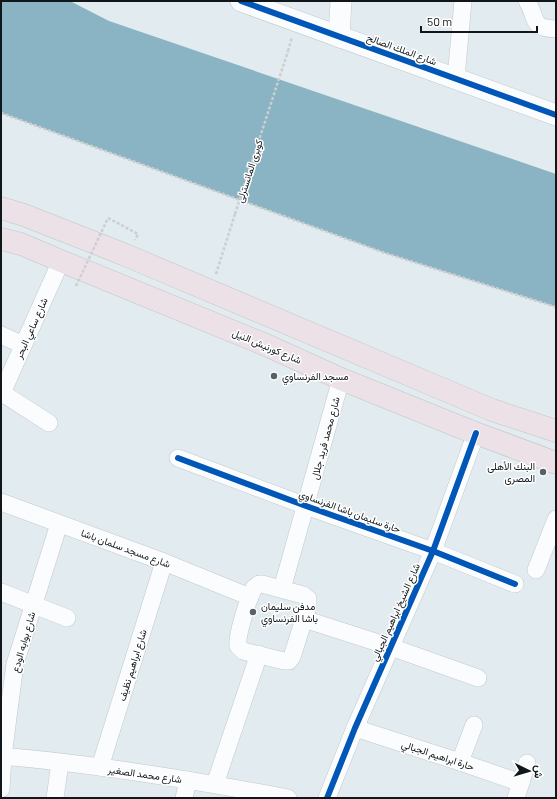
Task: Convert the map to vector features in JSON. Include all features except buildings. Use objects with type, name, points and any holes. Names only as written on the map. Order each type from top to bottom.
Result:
[{"type":"highway","points":[[1,208],[24,215],[69,233],[492,410],[556,431]]},
{"type":"highway","name":"شارع كورنيش النيل","points":[[1,239],[20,244],[266,345],[341,379],[556,463]]},
{"type":"street","name":"شارع الملك الصالح","points":[[241,1],[556,115]]},
{"type":"street","points":[[340,37],[341,1]]},
{"type":"street","points":[[456,78],[463,1]]},
{"type":"street","points":[[527,1],[533,10],[533,15],[538,25],[542,28],[556,29]]},
{"type":"street","name":"شارع ساعي البحر","points":[[1,394],[61,261]]},
{"type":"street","points":[[1,335],[23,345]]},
{"type":"street","name":"شارع محمد فريد جلال","points":[[282,589],[341,379]]},
{"type":"street","points":[[1,394],[49,423]]},
{"type":"street","name":"شارع الشيخ ابراهيم الجبالي","points":[[328,798],[356,728],[433,551],[476,433]]},
{"type":"street","name":"حارة سليمان باشا الفرنساوي","points":[[178,458],[306,506],[433,551],[515,584]]},
{"type":"street","name":"شارع مسجد سلمان باشا","points":[[1,502],[164,562],[250,597]]},
{"type":"street","points":[[536,570],[556,519]]},
{"type":"street","name":"شارع بوابه الودع","points":[[1,789],[8,663],[33,604],[58,524]]},
{"type":"street","name":"شارع ابراهيم نظيف","points":[[100,767],[164,562]]},
{"type":"street","points":[[259,584],[306,596],[309,602],[291,659],[284,661],[243,651],[238,646],[237,642],[250,597],[254,588],[259,584]]},
{"type":"street","points":[[1,592],[67,618]]},
{"type":"street","points":[[304,618],[478,678]]},
{"type":"street","points":[[215,784],[259,654]]},
{"type":"street","points":[[460,762],[474,725]]},
{"type":"street","name":"حارة ابراهيم الجبالي","points":[[356,728],[460,762],[518,791]]},
{"type":"street","name":"شارع محمد الصغير","points":[[2,756],[100,767],[215,784],[288,798]]},
{"type":"street","points":[[55,798],[60,763]]},
{"type":"street","points":[[518,791],[527,763]]},
{"type":"street","points":[[184,798],[188,780]]},
{"type":"path","points":[[1,113],[385,253],[556,307]]},
{"type":"path","points":[[76,286],[108,218],[138,234]]},
{"type":"water","points":[[1,1],[70,1],[109,21],[556,174],[556,307],[385,253],[1,113]]},
{"type":"cycle path","points":[[241,1],[556,115]]},
{"type":"cycle path","points":[[327,798],[355,728],[433,551],[476,433]]},
{"type":"cycle path","points":[[178,458],[306,506],[433,551],[515,584]]},
{"type":"place","name":"مسجد الفرنساوي","points":[[274,376]]},
{"type":"place","name":"البنك الأهلى المصرى","points":[[543,472]]},
{"type":"place","name":"مدفن سليمان باشا الفرنساوي","points":[[253,612]]}]
